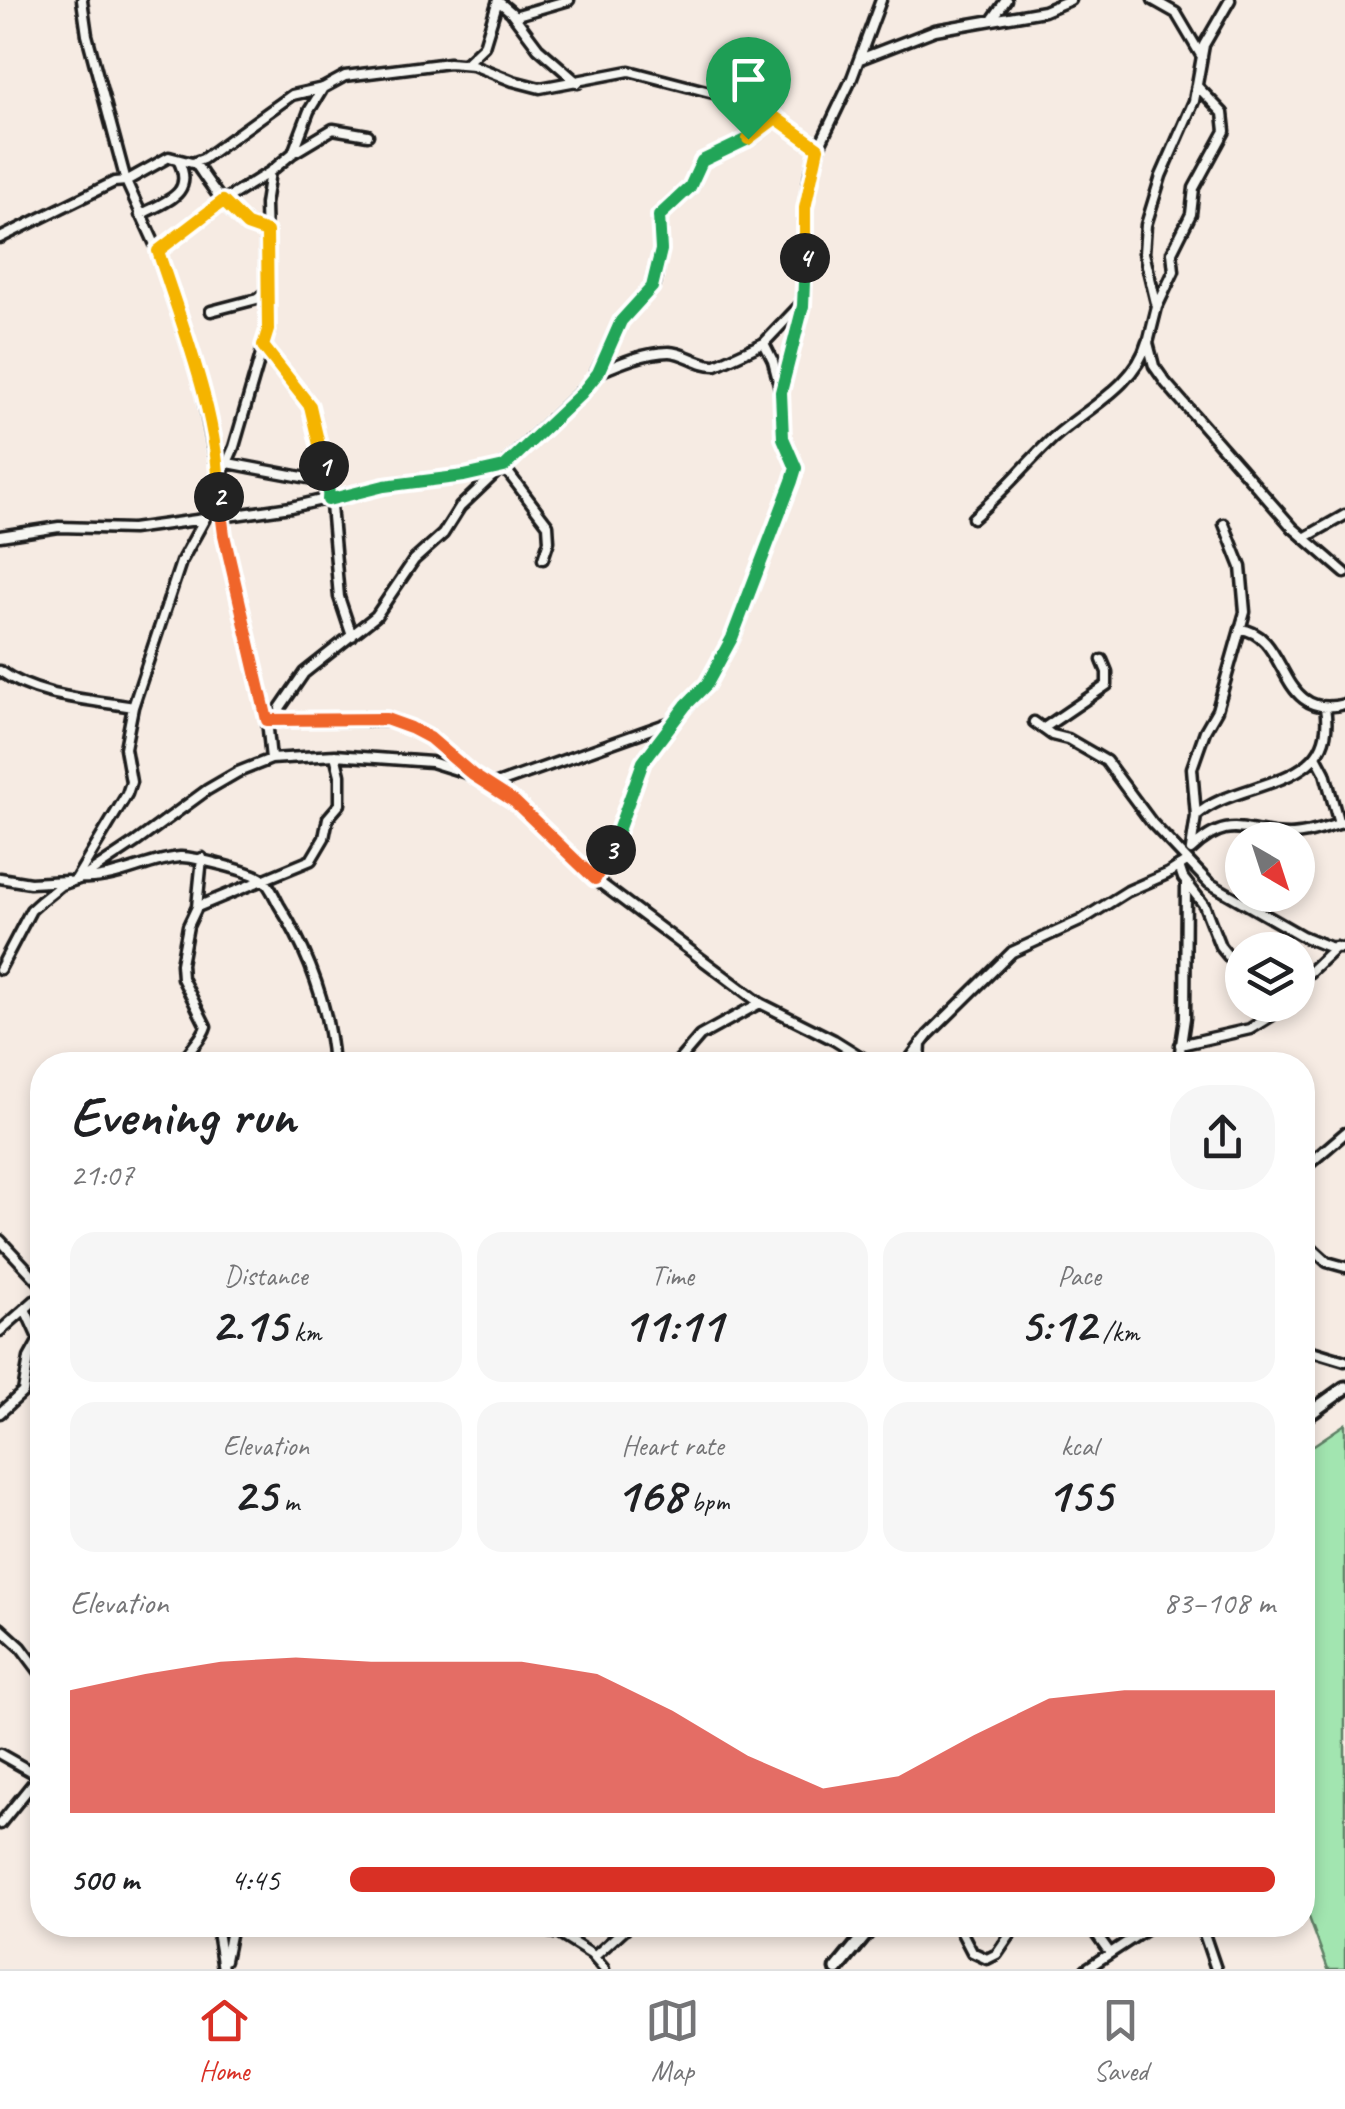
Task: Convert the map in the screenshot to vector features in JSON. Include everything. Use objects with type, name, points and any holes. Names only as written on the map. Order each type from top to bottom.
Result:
[{"type":"main road","points":[[1315,1409],[1345,1388]]},
{"type":"main road","points":[[839,1968],[863,1937]]},
{"type":"street","points":[[82,0],[87,35],[126,181],[158,251],[201,386],[220,480],[221,516],[267,720],[270,759]]},
{"type":"street","points":[[514,16],[568,0]]},
{"type":"street","points":[[781,392],[803,302],[805,208],[818,148],[859,60],[881,0]]},
{"type":"street","points":[[992,20],[1006,0]]},
{"type":"street","points":[[859,60],[934,30],[1044,11],[1070,0]]},
{"type":"street","points":[[1153,0],[1176,13],[1202,56]]},
{"type":"street","points":[[1157,307],[1144,253],[1146,225],[1161,176],[1190,111],[1208,36],[1230,0]]},
{"type":"street","points":[[465,64],[484,46],[496,1],[514,16],[538,48],[578,83]]},
{"type":"street","points":[[0,238],[114,182],[126,181],[165,159],[194,162],[217,151],[292,96],[324,88],[346,76],[414,66],[465,64],[532,87],[578,83],[629,71],[756,104],[818,148]]},
{"type":"street","points":[[1197,86],[1223,113],[1226,130],[1194,188],[1191,214],[1172,252],[1174,271],[1157,307],[1148,343],[1150,354],[1166,383],[1280,514],[1345,573]]},
{"type":"street","points":[[293,153],[309,111],[324,88]]},
{"type":"street","points":[[283,721],[280,708],[294,682],[376,616],[414,560],[443,534],[460,507],[581,394],[598,373],[621,321],[655,283],[661,250],[659,216],[690,187],[702,161],[739,144],[776,118]]},
{"type":"street","points":[[158,251],[223,201],[334,129],[368,135]]},
{"type":"street","points":[[140,215],[183,187],[185,178],[177,158]]},
{"type":"street","points":[[194,162],[247,225],[267,232]]},
{"type":"street","points":[[220,480],[268,330],[266,184],[270,172]]},
{"type":"street","points":[[211,311],[266,293]]},
{"type":"street","points":[[598,373],[622,362],[670,352],[712,366],[764,343],[803,302]]},
{"type":"street","points":[[973,518],[1055,436],[1127,377],[1142,358],[1151,334]]},
{"type":"street","points":[[595,879],[611,851],[643,762],[707,684],[732,638],[792,481],[796,468],[783,438],[781,392],[764,343]]},
{"type":"street","points":[[263,346],[310,406],[329,482],[339,597],[352,636]]},
{"type":"street","points":[[228,463],[329,482]]},
{"type":"street","points":[[221,516],[504,467]]},
{"type":"street","points":[[504,467],[548,525],[549,541],[543,559]]},
{"type":"street","points":[[77,879],[127,794],[131,782],[125,748],[133,707],[181,562],[219,493]]},
{"type":"street","points":[[1306,538],[1345,515]]},
{"type":"street","points":[[0,536],[59,527],[132,529],[204,519]]},
{"type":"street","points":[[1179,1052],[1185,1018],[1186,858],[1196,816],[1192,768],[1204,731],[1216,710],[1245,612],[1241,567],[1224,524]]},
{"type":"street","points":[[1240,629],[1255,632],[1307,702],[1325,708],[1345,704]]},
{"type":"street","points":[[1044,728],[1107,685],[1102,660]]},
{"type":"street","points":[[0,671],[16,682],[52,694],[133,707]]},
{"type":"street","points":[[1196,816],[1221,800],[1278,782],[1316,756],[1326,730],[1325,708]]},
{"type":"street","points":[[267,720],[386,719],[430,738],[473,775],[515,802],[595,879],[760,1003],[853,1052]]},
{"type":"street","points":[[491,786],[672,722]]},
{"type":"street","points":[[1034,722],[1106,761],[1138,806],[1199,875],[1221,891],[1302,936],[1341,945]]},
{"type":"street","points":[[0,970],[31,910],[207,790],[270,759],[335,755],[431,762],[473,775]]},
{"type":"street","points":[[197,906],[311,860],[328,818],[340,804],[340,774],[335,755]]},
{"type":"street","points":[[914,1052],[1012,952],[1080,920],[1186,858],[1201,840],[1223,829],[1246,827],[1288,835],[1342,823],[1316,756]]},
{"type":"street","points":[[0,878],[30,883],[77,879],[179,858],[202,858],[263,879],[300,939],[314,971],[332,1052]]},
{"type":"street","points":[[190,1052],[206,1026],[182,978],[181,964],[188,926],[197,906],[202,858]]},
{"type":"street","points":[[1186,883],[1204,905],[1225,952]]},
{"type":"street","points":[[1315,968],[1341,945]]},
{"type":"street","points":[[687,1052],[700,1036],[760,1003]]},
{"type":"street","points":[[1180,1045],[1265,1022]]},
{"type":"street","points":[[921,1043],[921,1052]]},
{"type":"street","points":[[1315,1159],[1345,1133]]},
{"type":"street","points":[[0,1240],[30,1271]]},
{"type":"street","points":[[1315,1251],[1327,1262],[1345,1267]]},
{"type":"street","points":[[0,1331],[30,1305]]},
{"type":"street","points":[[25,1308],[30,1319]]},
{"type":"street","points":[[0,1316],[12,1318]]},
{"type":"street","points":[[1315,1352],[1345,1362]]},
{"type":"street","points":[[0,1413],[23,1392],[30,1356]]},
{"type":"street","points":[[0,1628],[30,1659]]},
{"type":"street","points":[[0,1754],[30,1769]]},
{"type":"street","points":[[0,1824],[30,1787]]},
{"type":"street","points":[[218,1937],[224,1966]]},
{"type":"street","points":[[224,1966],[230,1937]]},
{"type":"street","points":[[561,1937],[594,1957],[604,1969]]},
{"type":"street","points":[[594,1957],[616,1937]]},
{"type":"street","points":[[964,1937],[972,1952],[987,1959],[1008,1937]]},
{"type":"street","points":[[1098,1937],[1110,1954]]},
{"type":"street","points":[[1086,1969],[1135,1937]]},
{"type":"street","points":[[1205,1937],[1216,1969]]},
{"type":"green space","points":[[1345,1424],[1345,1969],[1328,1969],[1315,1934],[1315,1444]]},
{"type":"route","points":[[776,118],[818,148],[805,208],[803,306],[781,392],[783,438],[796,468],[732,638],[707,684],[643,762],[611,851],[595,879],[515,802],[411,728],[386,719],[267,720],[224,535],[220,480],[201,386],[158,251],[223,201],[247,225],[267,232],[268,330],[263,346],[310,406],[329,482],[328,500],[384,486],[464,476],[504,467],[581,394],[598,373],[621,321],[655,283],[661,250],[659,216],[690,187],[702,161],[748,139],[776,118]]}]
